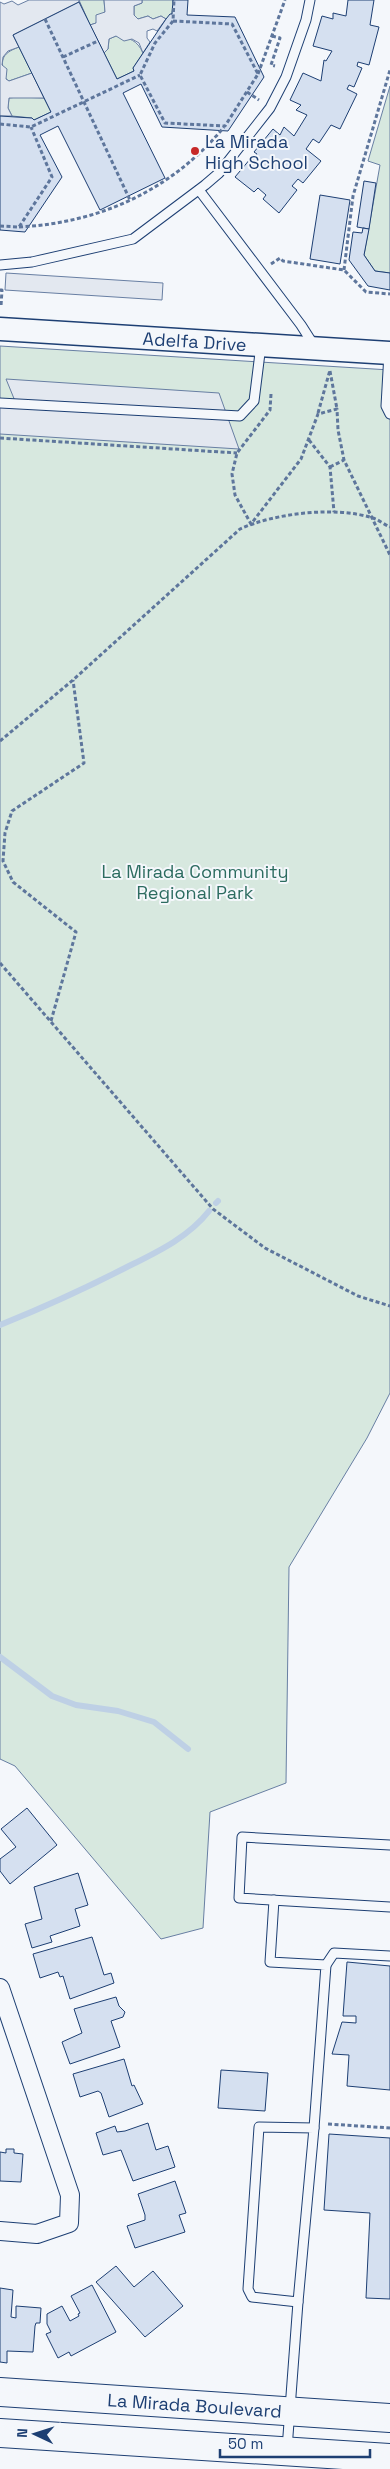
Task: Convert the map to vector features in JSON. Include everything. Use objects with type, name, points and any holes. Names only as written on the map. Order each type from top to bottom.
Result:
[{"type":"main road","name":"La Mirada Boulevard","points":[[0,2392],[390,2418]]},
{"type":"main road","points":[[0,2433],[390,2458]]},
{"type":"street","name":"Adelfa Drive","points":[[0,329],[390,353]]},
{"type":"street","points":[[0,1988],[70,2195],[69,2224],[37,2234],[0,2231]]},
{"type":"lane","points":[[0,265],[32,262],[133,239],[219,173],[270,108],[286,77],[306,20],[310,0]]},
{"type":"lane","points":[[199,190],[295,317],[315,348]]},
{"type":"lane","points":[[0,403],[240,416],[254,401],[261,345]]},
{"type":"lane","points":[[390,353],[386,406],[390,414]]},
{"type":"lane","points":[[390,1845],[242,1837],[239,1898],[390,1907]]},
{"type":"lane","points":[[274,1900],[270,1962],[326,1965]]},
{"type":"lane","points":[[286,2452],[326,1965],[334,1953],[390,1956]]},
{"type":"lane","points":[[298,2302],[252,2297],[248,2289],[258,2127],[314,2125]]},
{"type":"path","points":[[0,124],[31,127],[140,75],[156,44],[173,21],[174,0]]},
{"type":"path","points":[[0,226],[46,226],[78,220],[104,212],[157,186],[205,151],[225,126],[258,74],[284,0]]},
{"type":"path","points":[[45,19],[130,200]]},
{"type":"path","points":[[173,21],[232,24],[258,74]]},
{"type":"path","points":[[63,57],[98,40]]},
{"type":"path","points":[[344,270],[353,196],[390,70]]},
{"type":"path","points":[[140,75],[165,123],[225,126]]},
{"type":"path","points":[[247,92],[259,100]]},
{"type":"path","points":[[20,227],[52,177],[31,127]]},
{"type":"path","points":[[271,265],[280,258],[283,261],[344,270],[366,292],[390,294]]},
{"type":"path","points":[[0,290],[2,290],[1,306]]},
{"type":"path","points":[[251,524],[301,459],[318,414],[330,370],[344,460],[390,555]]},
{"type":"path","points":[[251,524],[235,494],[232,474],[237,453],[270,410],[271,393]]},
{"type":"path","points":[[318,414],[337,409]]},
{"type":"path","points":[[0,438],[237,453]]},
{"type":"path","points":[[308,440],[330,467],[334,512]]},
{"type":"path","points":[[330,467],[344,460]]},
{"type":"path","points":[[0,741],[73,680],[240,529],[251,524],[283,516],[334,512],[373,518],[390,527]]},
{"type":"path","points":[[50,1021],[76,932],[13,882],[3,861],[5,833],[12,811],[84,763],[73,680]]},
{"type":"path","points":[[0,963],[212,1209],[265,1248],[358,1296],[390,1306]]},
{"type":"path","points":[[314,2125],[390,2128]]},
{"type":"green space","points":[[79,0],[104,0],[105,12],[96,23],[90,25]]},
{"type":"green space","points":[[142,0],[173,0],[172,14],[166,19],[161,16],[153,19],[148,16],[138,19],[134,15],[134,6],[142,3]]},
{"type":"green space","points":[[116,36],[132,40],[143,53],[133,68],[134,71],[117,79],[104,53],[108,49],[109,39]]},
{"type":"green space","points":[[19,47],[32,73],[9,81],[4,73],[3,59],[8,52]]},
{"type":"green space","points":[[390,86],[390,273],[375,271],[364,255],[380,165],[368,161]]},
{"type":"green space","points":[[9,98],[44,98],[51,112],[34,120],[32,118],[12,116],[8,108]]},
{"type":"green space","name":"La Mirada Community Regional Park","points":[[0,346],[390,370],[390,1393],[367,1438],[289,1567],[286,1783],[210,1812],[203,1928],[161,1939],[15,1766],[0,1759]]},
{"type":"shaded area","points":[[29,0],[79,0],[79,2],[13,35],[19,47],[8,51],[3,57],[2,65],[7,69],[6,79],[9,81],[32,73],[44,98],[9,98],[8,108],[12,116],[0,116],[0,2],[4,4],[12,1],[18,5]]},
{"type":"shaded area","points":[[104,0],[142,0],[142,3],[134,6],[134,15],[138,19],[148,16],[153,19],[161,16],[166,19],[157,31],[153,29],[147,31],[147,38],[150,42],[143,53],[139,43],[132,39],[124,41],[116,36],[109,39],[108,49],[104,53],[90,25],[96,23],[96,15],[105,12]]},
{"type":"shaded area","points":[[6,273],[163,283],[162,300],[5,290]]},
{"type":"shaded area","points":[[6,379],[219,393],[239,449],[0,434],[0,400],[15,401]]},
{"type":"building","points":[[173,0],[188,0],[187,15],[235,17],[264,77],[228,131],[162,127],[141,84],[123,93],[165,178],[100,210],[58,126],[40,135],[62,177],[25,232],[0,230],[0,116],[32,118],[34,120],[51,112],[13,35],[79,2],[117,79],[134,71],[133,68],[166,19],[172,14]]},
{"type":"building","points":[[348,0],[374,0],[370,25],[379,27],[369,65],[358,62],[357,66],[362,68],[354,87],[349,85],[347,89],[357,94],[340,129],[331,125],[319,143],[313,139],[306,149],[321,161],[303,183],[298,179],[292,186],[297,190],[279,213],[263,199],[266,195],[258,188],[254,192],[235,177],[251,158],[253,160],[257,154],[254,152],[273,129],[280,135],[284,127],[294,136],[307,115],[296,110],[301,105],[290,100],[303,73],[321,81],[324,60],[326,61],[332,51],[313,46],[322,16],[333,19],[333,13],[346,16]]},
{"type":"building","points":[[364,181],[376,183],[369,229],[357,227]]},
{"type":"building","points":[[320,195],[350,200],[340,264],[310,259]]},
{"type":"building","points":[[363,228],[369,229],[364,255],[375,271],[390,273],[390,290],[368,286],[349,260],[353,232],[362,233]]},
{"type":"building","points":[[27,1808],[57,1845],[10,1884],[0,1871],[0,1859],[16,1847],[1,1829]]},
{"type":"building","points":[[78,1873],[88,1905],[75,1909],[80,1926],[50,1936],[52,1942],[32,1948],[25,1924],[42,1919],[34,1887]]},
{"type":"building","points":[[92,1937],[104,1975],[111,1973],[114,1983],[70,1999],[63,1976],[60,1977],[58,1972],[40,1978],[33,1954]]},
{"type":"building","points":[[347,1962],[390,1966],[390,2090],[347,2086],[349,2055],[332,2054],[342,2022],[356,2023],[356,2016],[343,2016]]},
{"type":"building","points":[[116,1997],[119,2006],[125,2012],[123,2017],[111,2021],[120,2047],[70,2064],[62,2042],[82,2033],[74,2009]]},
{"type":"building","points":[[124,2059],[132,2086],[134,2085],[143,2104],[109,2117],[101,2093],[98,2091],[80,2097],[73,2074]]},
{"type":"building","points":[[221,2070],[268,2073],[265,2111],[218,2108]]},
{"type":"building","points":[[148,2123],[156,2150],[168,2146],[175,2167],[133,2181],[121,2150],[103,2155],[96,2133],[115,2126],[117,2132],[125,2131]]},
{"type":"building","points":[[329,2134],[390,2138],[390,2299],[366,2298],[370,2213],[324,2210]]},
{"type":"building","points":[[6,2149],[14,2149],[14,2153],[23,2154],[21,2182],[0,2181],[0,2152],[6,2153]]},
{"type":"building","points":[[175,2181],[186,2213],[179,2215],[185,2232],[135,2248],[127,2226],[145,2220],[138,2194]]},
{"type":"building","points":[[116,2266],[134,2287],[153,2271],[183,2306],[145,2337],[96,2282]]},
{"type":"building","points":[[92,2285],[116,2332],[71,2356],[69,2352],[58,2358],[46,2334],[51,2332],[47,2324],[47,2314],[62,2306],[70,2321],[79,2316],[78,2314],[80,2313],[71,2296]]},
{"type":"building","points":[[0,2288],[13,2290],[11,2317],[16,2318],[16,2306],[41,2308],[40,2323],[36,2323],[35,2326],[33,2352],[7,2351],[7,2363],[0,2362]]},
{"type":"waterway","points":[[0,1325],[79,1291],[159,1250],[181,1237],[201,1221],[209,1211]]},
{"type":"waterway","points":[[0,1657],[52,1696],[76,1705],[118,1711],[154,1722],[188,1749]]},
{"type":"place","name":"La Mirada High School","points":[[195,151]]}]
